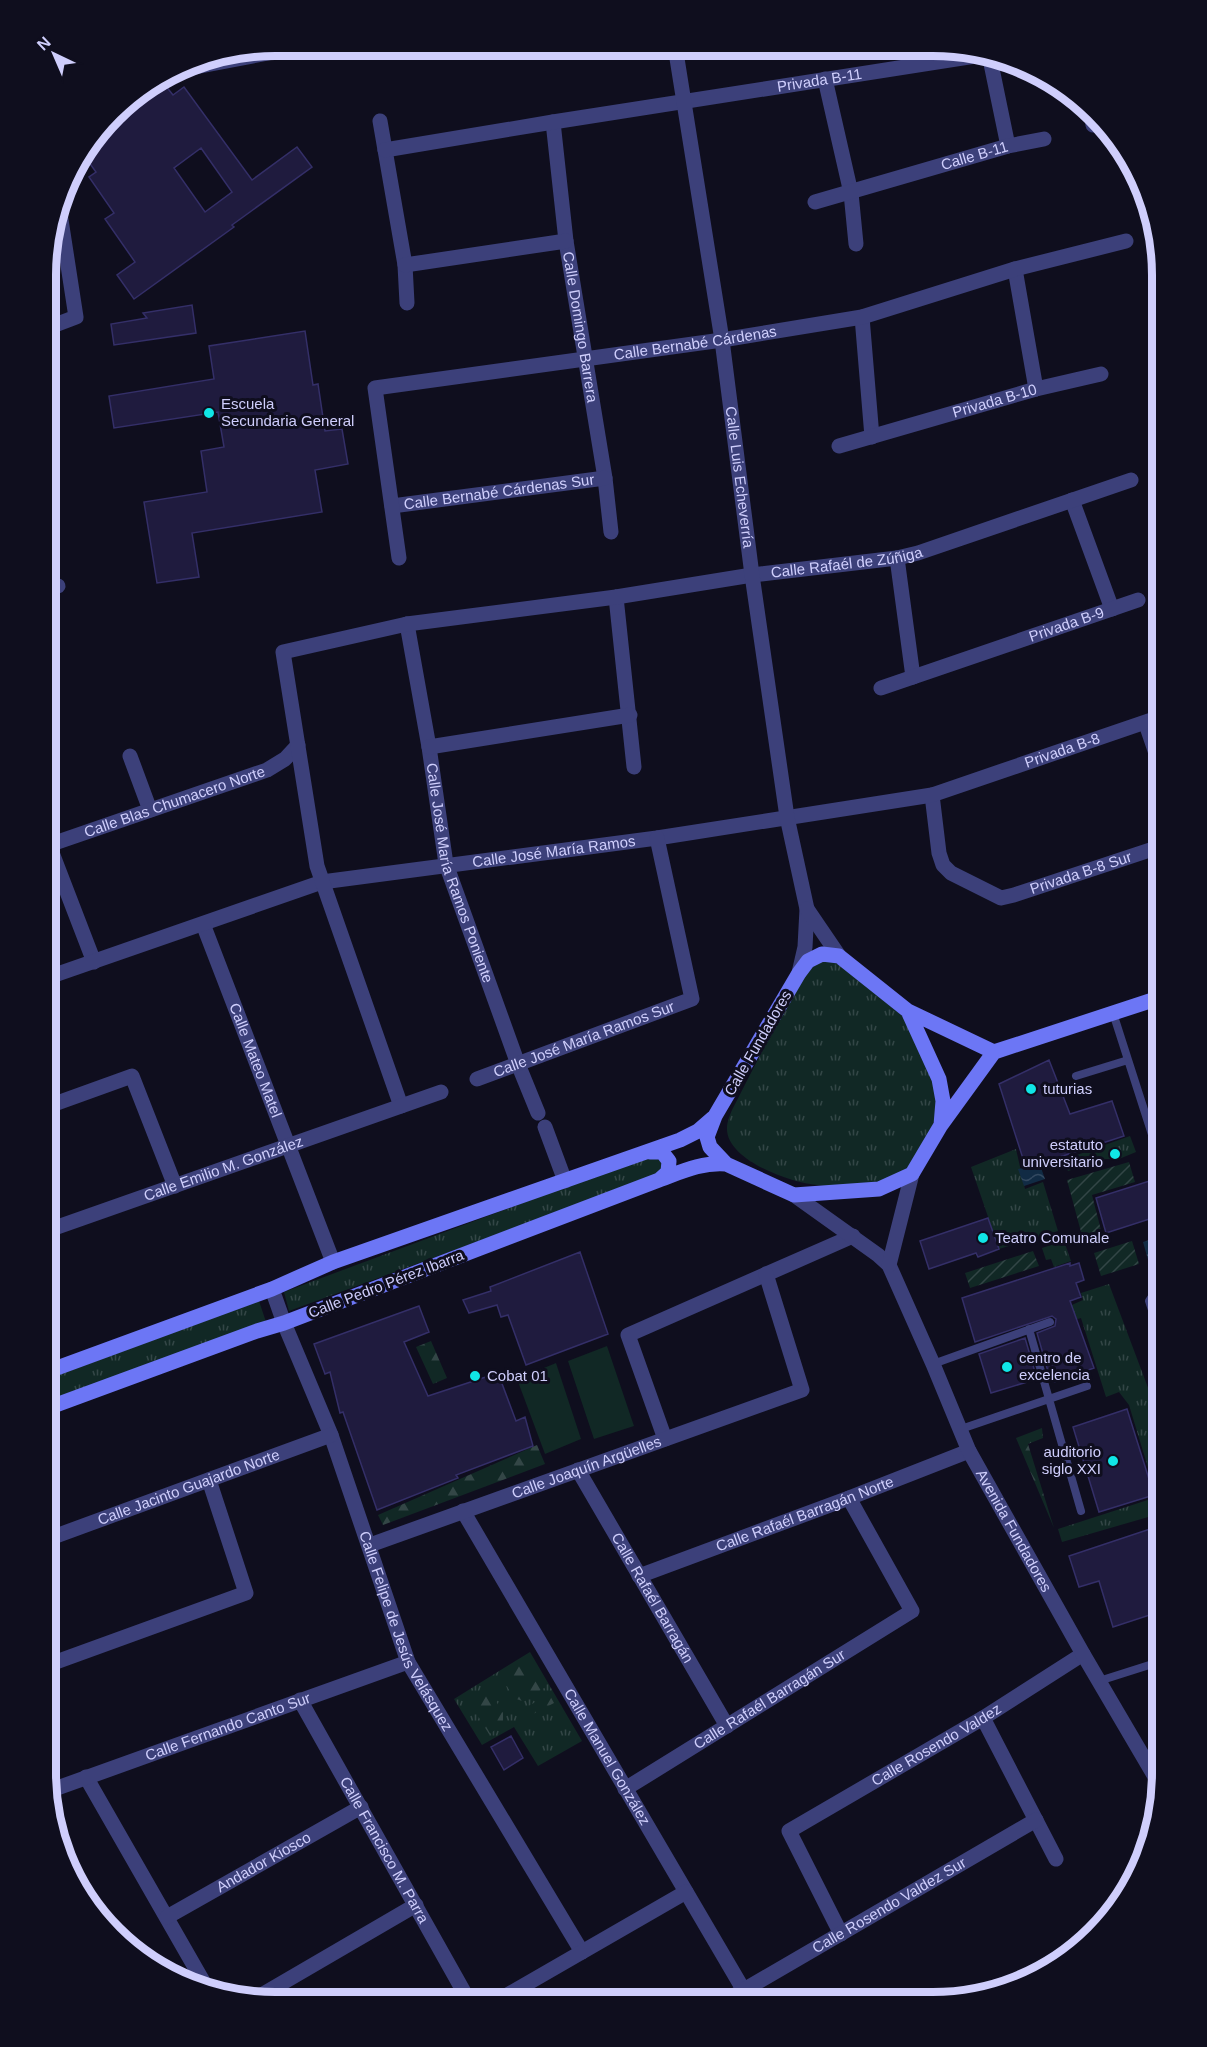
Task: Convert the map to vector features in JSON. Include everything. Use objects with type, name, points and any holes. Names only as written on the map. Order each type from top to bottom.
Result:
[{"type":"main road","name":"Calle Fundadores","points":[[839,956],[822,954],[808,961],[799,973],[715,1116],[706,1137],[708,1143],[726,1164],[794,1195],[879,1189],[912,1174]]},
{"type":"main road","points":[[839,956],[908,1011],[994,1052]]},
{"type":"main road","points":[[912,1174],[941,1125],[994,1052],[1152,1000]]},
{"type":"main road","points":[[908,1011],[939,1079],[943,1101],[941,1125]]},
{"type":"main road","points":[[56,1368],[272,1289],[333,1262],[650,1152],[693,1134],[715,1116]]},
{"type":"main road","points":[[650,1152],[662,1152],[669,1161],[668,1172],[660,1180]]},
{"type":"main road","name":"Calle Pedro Pérez Ibarra","points":[[56,1405],[284,1323],[660,1180],[712,1163],[726,1164]]},
{"type":"street","name":"Calle Luis Echeverría","points":[[677,56],[722,340],[752,575],[787,817],[807,909],[805,947],[799,973]]},
{"type":"street","name":"Privada B-11","points":[[684,102],[964,58]]},
{"type":"street","name":"Calle B-11","points":[[851,193],[1008,146],[990,63]]},
{"type":"street","points":[[825,79],[851,193],[856,244]]},
{"type":"street","points":[[385,150],[684,102]]},
{"type":"street","points":[[380,120],[405,266],[407,303]]},
{"type":"street","name":"Calle Domingo Barrera","points":[[553,122],[566,242],[605,478],[611,532]]},
{"type":"street","points":[[1008,146],[1044,139]]},
{"type":"street","points":[[815,202],[851,193]]},
{"type":"street","points":[[56,325],[76,317],[61,226]]},
{"type":"street","name":"Calle Bernabé Cárdenas","points":[[392,506],[375,388],[722,340],[862,317],[1015,269],[1126,241]]},
{"type":"street","points":[[405,266],[566,242]]},
{"type":"street","name":"Privada B-10","points":[[839,446],[1036,389],[1015,269]]},
{"type":"street","points":[[862,317],[872,437]]},
{"type":"street","points":[[1036,389],[1101,374]]},
{"type":"street","name":"Calle Bernabé Cárdenas Sur","points":[[392,506],[605,478]]},
{"type":"street","name":"Calle Rafaél de Zúñiga","points":[[298,745],[283,652],[407,624],[616,597],[752,575],[897,558],[918,553],[1131,480]]},
{"type":"street","name":"Privada B-9","points":[[881,688],[1112,609],[1072,500]]},
{"type":"street","points":[[392,506],[399,558]]},
{"type":"street","points":[[897,558],[913,677]]},
{"type":"street","points":[[616,597],[634,767]]},
{"type":"street","points":[[1112,609],[1138,600]]},
{"type":"street","name":"Calle José María Ramos Poniente","points":[[407,624],[429,747],[446,864],[518,1065],[538,1113]]},
{"type":"street","points":[[429,747],[630,715]]},
{"type":"street","name":"Privada B-8","points":[[787,817],[932,795],[1152,721]]},
{"type":"street","points":[[1146,724],[1152,742]]},
{"type":"street","points":[[298,745],[315,856],[322,882],[401,1106],[441,1092]]},
{"type":"street","name":"Calle Blas Chumacero Norte","points":[[56,843],[267,770],[285,759],[298,745]]},
{"type":"street","points":[[130,756],[150,810]]},
{"type":"street","name":"Privada B-8 Sur","points":[[932,795],[939,853],[943,865],[951,873],[1001,898],[1152,849]]},
{"type":"street","name":"Calle José María Ramos","points":[[56,975],[322,882],[657,838],[787,817]]},
{"type":"street","name":"Calle José María Ramos Sur","points":[[477,1079],[692,999],[657,838]]},
{"type":"street","points":[[56,866],[94,962]]},
{"type":"street","name":"Calle Luis Echeverría","points":[[807,909],[839,956]]},
{"type":"street","name":"Calle Mateo Matel","points":[[203,924],[333,1262]]},
{"type":"street","points":[[56,1103],[132,1076],[174,1186]]},
{"type":"street","name":"Calle Emilio M. González","points":[[56,1227],[401,1106]]},
{"type":"street","points":[[545,1127],[566,1181]]},
{"type":"street","points":[[889,1265],[912,1174]]},
{"type":"street","name":"Calle Fundadores","points":[[794,1195],[853,1236],[889,1265]]},
{"type":"street","points":[[665,1439],[628,1335],[853,1236]]},
{"type":"street","name":"Avenida Fundadores","points":[[889,1265],[969,1451],[1152,1772]]},
{"type":"street","name":"Calle Joaquín Argüelles","points":[[370,1545],[802,1390],[766,1274]]},
{"type":"street","name":"Calle Felipe de Jesús Velásquez","points":[[272,1289],[331,1435],[408,1662],[582,1952]]},
{"type":"street","name":"Calle Jacinto Guajardo Norte","points":[[56,1536],[331,1435]]},
{"type":"street","name":"Calle Rafaél Barragán Norte","points":[[639,1576],[969,1451]]},
{"type":"street","name":"Calle Rafaél Barragán","points":[[578,1470],[727,1726]]},
{"type":"street","points":[[56,1662],[246,1593],[209,1480]]},
{"type":"street","name":"Calle Rafaél Barragán Sur","points":[[625,1789],[912,1611],[849,1498]]},
{"type":"street","name":"Calle Manuel González","points":[[464,1511],[744,1991]]},
{"type":"street","name":"Calle Rosendo Valdez","points":[[841,1934],[789,1831],[983,1718],[1083,1654]]},
{"type":"street","name":"Calle Fernando Canto Sur","points":[[56,1789],[408,1662]]},
{"type":"street","name":"Calle Francisco M. Parra","points":[[300,1700],[463,1991]]},
{"type":"street","points":[[983,1718],[1056,1859]]},
{"type":"street","points":[[86,1778],[202,1979]]},
{"type":"street","name":"Andador Kiosco","points":[[167,1917],[361,1807]]},
{"type":"street","name":"Calle Rosendo Valdez Sur","points":[[755,1991],[841,1934],[1036,1821]]},
{"type":"street","points":[[514,1991],[686,1892]]},
{"type":"street","points":[[268,1991],[416,1905]]},
{"type":"lane","points":[[1113,1013],[1152,1135]]},
{"type":"lane","points":[[1076,1076],[1128,1060]]},
{"type":"lane","points":[[933,1364],[1050,1322]]},
{"type":"lane","points":[[1029,1329],[1081,1511]]},
{"type":"lane","points":[[960,1429],[1087,1386]]},
{"type":"lane","points":[[1099,1681],[1152,1664]]},
{"type":"green space","points":[[837,958],[902,1016],[931,1069],[938,1093],[935,1117],[927,1139],[907,1170],[893,1179],[865,1186],[817,1185],[777,1175],[748,1160],[737,1150],[730,1140],[727,1128],[732,1110],[801,975],[816,961]]},
{"type":"green space","points":[[1130,1136],[1136,1152],[1119,1159],[1105,1159],[1068,1171],[1063,1160]]},
{"type":"green space","points":[[1016,1149],[1025,1189],[1043,1182],[1058,1231],[999,1249],[971,1167]]},
{"type":"green space","points":[[651,1155],[665,1164],[658,1175],[289,1311],[284,1292]]},
{"type":"green space","points":[[1129,1162],[1135,1182],[1092,1195],[1103,1238],[1084,1243],[1067,1180]]},
{"type":"green space","points":[[1064,1241],[1071,1261],[1054,1267],[1051,1259],[1046,1260],[1042,1248]]},
{"type":"green space","points":[[1132,1241],[1139,1264],[1101,1276],[1094,1253]]},
{"type":"green space","points":[[1033,1251],[1039,1266],[970,1288],[965,1273]]},
{"type":"green space","points":[[1109,1284],[1152,1398],[1152,1481],[1129,1405],[1119,1392],[1106,1397],[1081,1318],[1070,1321],[1065,1308],[1083,1300],[1081,1293]]},
{"type":"green space","points":[[259,1301],[266,1322],[56,1398],[56,1376]]},
{"type":"green space","points":[[431,1341],[447,1378],[433,1384],[416,1347]]},
{"type":"green space","points":[[607,1346],[634,1426],[594,1439],[568,1361]]},
{"type":"green space","points":[[556,1363],[581,1439],[545,1454],[517,1379]]},
{"type":"green space","points":[[1042,1428],[1043,1438],[1028,1444],[1054,1528],[1016,1438]]},
{"type":"green space","points":[[537,1445],[545,1464],[383,1525],[378,1515]]},
{"type":"green space","points":[[1152,1499],[1152,1516],[1062,1542],[1058,1529]]},
{"type":"green space","points":[[530,1652],[582,1741],[538,1766],[514,1727],[482,1745],[454,1699]]},
{"type":"green space","points":[[529,1659],[546,1687],[522,1701],[514,1698],[501,1676]]},
{"type":"green space","points":[[487,1686],[503,1713],[503,1725],[489,1734],[467,1698]]},
{"type":"green space","points":[[549,1694],[554,1703],[531,1715],[527,1707]]},
{"type":"water","points":[[1040,1165],[1045,1179],[1024,1186],[1018,1169]]},
{"type":"water","points":[[1152,1239],[1152,1262],[1149,1263],[1143,1242]]},
{"type":"building","points":[[165,85],[173,95],[184,87],[252,180],[297,147],[312,167],[134,299],[117,275],[135,262],[105,219],[114,213],[89,177],[96,172],[88,160],[101,141],[130,110]],"holes":[[[201,148],[232,192],[205,212],[174,168]]]},
{"type":"building","points":[[192,305],[196,333],[114,345],[111,324],[147,318],[143,313]]},
{"type":"building","points":[[305,331],[313,385],[318,384],[325,431],[342,429],[348,464],[315,470],[322,512],[192,533],[199,577],[157,583],[144,502],[207,492],[201,451],[224,447],[218,412],[114,428],[109,396],[214,379],[209,346]]},
{"type":"building","points":[[1049,1060],[1070,1114],[1112,1101],[1124,1136],[1026,1168],[999,1084]]},
{"type":"building","points":[[1152,1180],[1152,1218],[1106,1233],[1096,1198]]},
{"type":"building","points":[[988,1218],[999,1249],[978,1257],[976,1253],[929,1269],[920,1241]]},
{"type":"building","points":[[580,1252],[608,1334],[526,1365],[508,1315],[501,1317],[497,1305],[469,1313],[463,1300],[491,1291],[490,1287]]},
{"type":"building","points":[[1070,1263],[1070,1266],[1079,1263],[1084,1280],[1076,1283],[1081,1297],[1070,1301],[1094,1368],[1054,1382],[1051,1374],[1049,1375],[1037,1333],[1055,1326],[1056,1319],[1052,1316],[975,1342],[962,1298]]},
{"type":"building","points":[[419,1306],[429,1332],[404,1342],[428,1396],[498,1373],[516,1421],[525,1417],[533,1446],[456,1475],[458,1478],[377,1510],[343,1412],[340,1413],[330,1372],[325,1374],[314,1344]]},
{"type":"building","name":"centro de excelencia","points":[[1025,1338],[1037,1379],[991,1393],[979,1354]]},
{"type":"building","name":"auditorio siglo XXI","points":[[1127,1409],[1152,1489],[1152,1496],[1099,1512],[1073,1427]]},
{"type":"building","points":[[1152,1528],[1152,1614],[1113,1627],[1099,1581],[1079,1587],[1069,1556]]},
{"type":"building","points":[[511,1736],[523,1758],[504,1770],[491,1747]]},
{"type":"place","name":"Escuela Secundaria General","points":[[209,413]]},
{"type":"place","name":"tuturias","points":[[1031,1089]]},
{"type":"place","name":"estatuto universitario","points":[[1115,1154]]},
{"type":"place","name":"Teatro Comunale","points":[[983,1238]]},
{"type":"place","name":"centro de excelencia","points":[[1007,1367]]},
{"type":"place","name":"Cobat 01","points":[[475,1376]]},
{"type":"place","name":"auditorio siglo XXI","points":[[1113,1461]]}]
